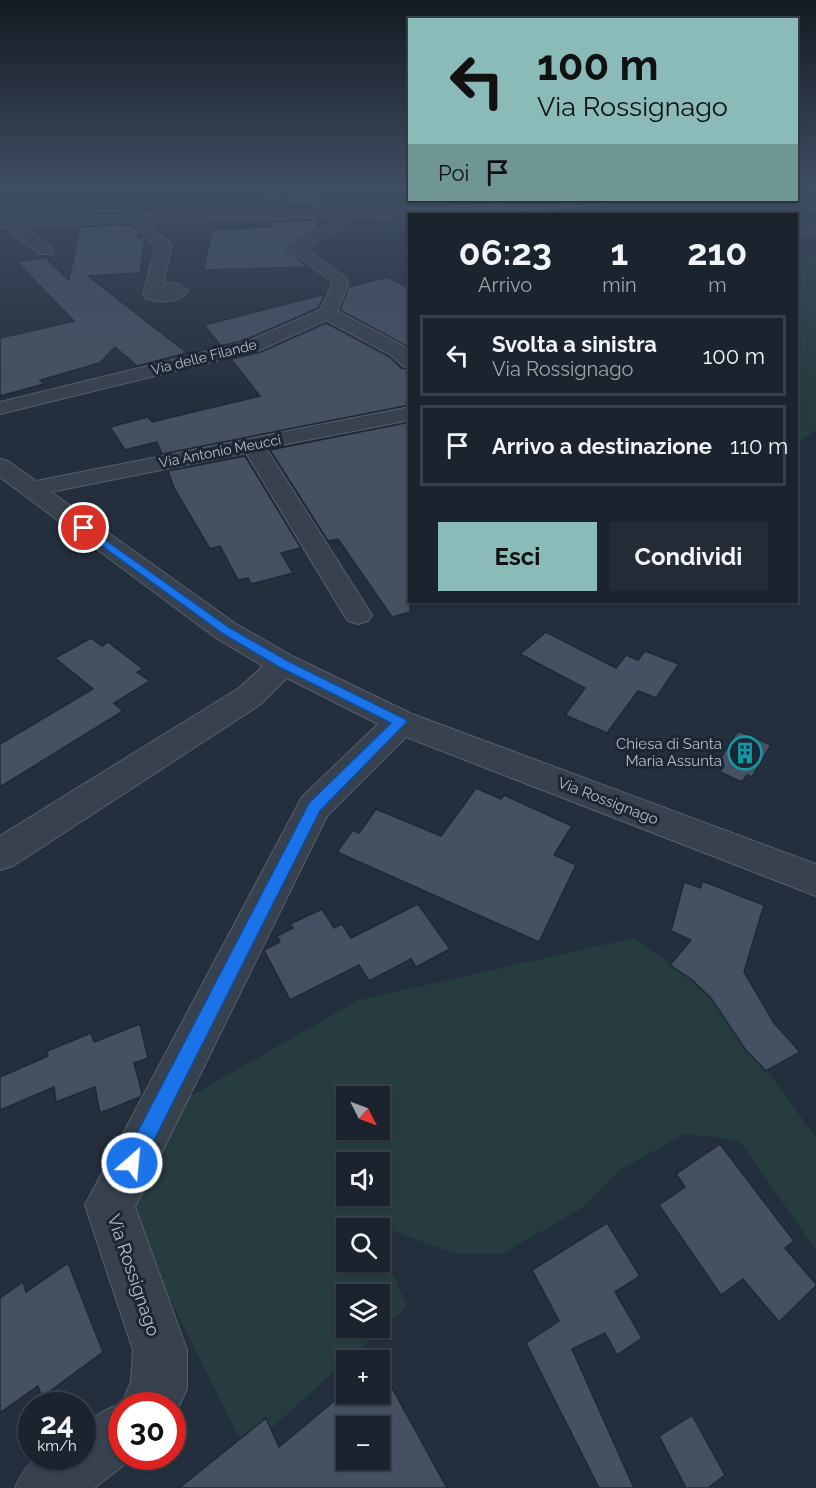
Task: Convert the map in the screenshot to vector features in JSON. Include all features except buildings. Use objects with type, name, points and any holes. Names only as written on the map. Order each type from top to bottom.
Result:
[{"type":"street","points":[[152,288],[162,256]]},
{"type":"street","points":[[307,256],[338,278],[340,285],[327,313],[398,351],[408,360]]},
{"type":"street","name":"Via delle Filande","points":[[0,408],[253,346],[327,313]]},
{"type":"street","name":"Via Antonio Meucci","points":[[31,489],[408,413]]},
{"type":"street","points":[[253,445],[358,615]]},
{"type":"street","name":"Via Rossignago","points":[[0,466],[217,624],[283,664],[401,722],[816,880]]},
{"type":"street","points":[[0,855],[250,696],[283,664]]},
{"type":"street","name":"Via Rossignago","points":[[157,1392],[160,1350],[110,1205],[314,807],[401,722]]},
{"type":"street","points":[[45,1488],[108,1442]]},
{"type":"green space","points":[[798,256],[816,257],[816,430],[798,441]]},
{"type":"green space","points":[[634,938],[712,994],[816,1138],[816,1250],[739,1140],[684,1134],[620,1170],[582,1208],[502,1254],[453,1253],[390,1230],[390,1218],[336,1218],[336,1272],[390,1272],[390,1268],[407,1306],[390,1321],[390,1284],[336,1284],[336,1338],[371,1338],[358,1350],[336,1350],[336,1370],[246,1451],[123,1205],[189,1097],[359,1000]]},
{"type":"place","name":"Chiesa di Santa Maria Assunta","points":[[745,753]]},
{"type":"route","points":[[84,528],[226,631],[283,664],[401,722],[314,807],[132,1163]]}]
